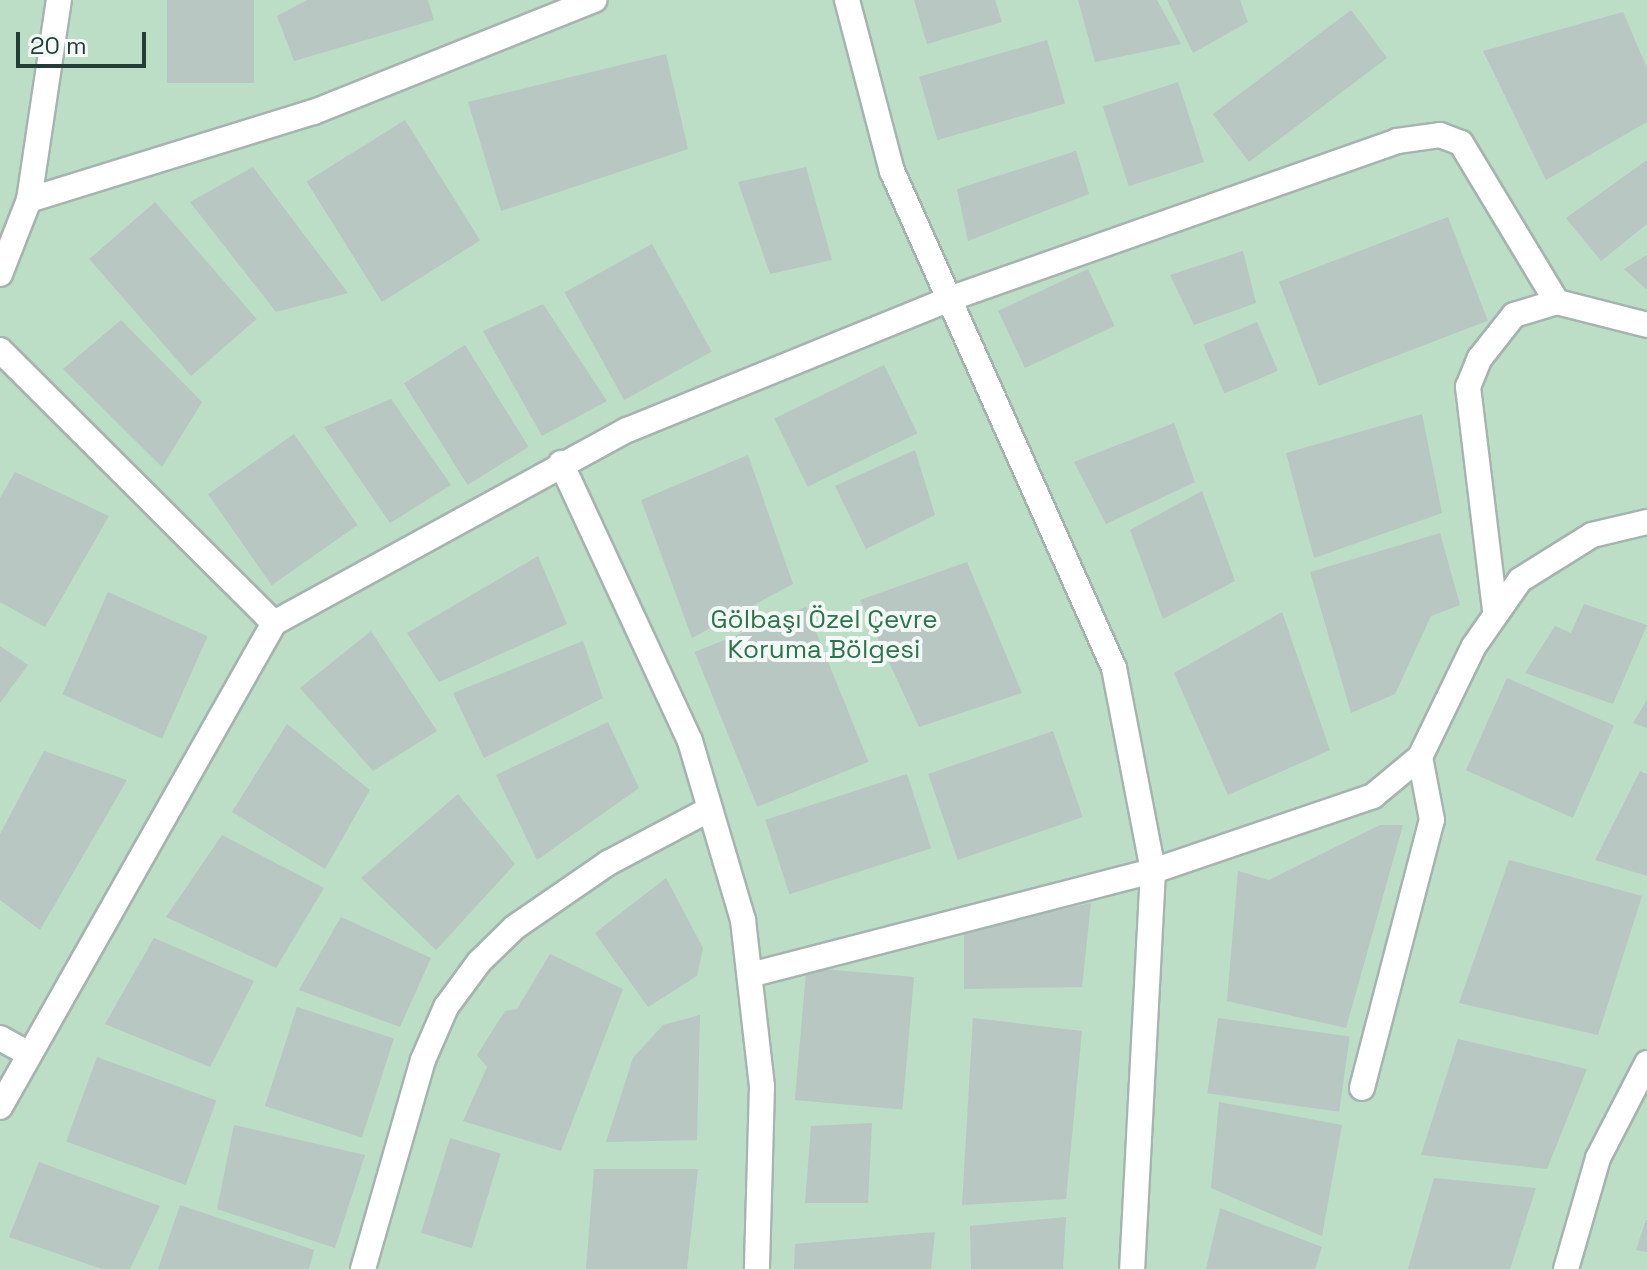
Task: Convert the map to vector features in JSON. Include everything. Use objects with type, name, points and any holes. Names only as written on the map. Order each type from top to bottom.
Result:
[{"type":"street","points":[[40,0],[53,62]]},
{"type":"street","points":[[0,274],[29,200],[53,62],[59,0]]},
{"type":"street","points":[[29,200],[314,112],[594,0]]},
{"type":"street","points":[[847,0],[892,171],[1114,668],[1153,871],[1132,1269]]},
{"type":"street","points":[[0,1107],[27,1053],[274,623],[561,463],[949,299],[1397,141],[1440,135],[1461,143],[1479,164],[1557,302]]},
{"type":"street","points":[[1495,610],[1468,387],[1496,332],[1514,315],[1557,302],[1647,325]]},
{"type":"street","points":[[0,350],[274,623]]},
{"type":"street","points":[[561,463],[690,741],[743,920],[762,1086],[757,1269]]},
{"type":"street","points":[[750,975],[1153,871],[1373,796],[1420,757],[1495,610],[1554,555],[1592,535],[1647,522]]},
{"type":"street","points":[[1362,1088],[1432,820],[1420,757]]},
{"type":"street","points":[[363,1269],[423,1060],[446,1007],[479,962],[515,927],[608,863],[710,809]]},
{"type":"street","points":[[0,1038],[27,1053]]},
{"type":"street","points":[[1566,1269],[1598,1158],[1647,1063]]},
{"type":"green space","name":"Gölbaşı Özel Çevre Koruma Bölgesi","points":[[0,0],[1647,0],[1647,1269],[0,1269]]},
{"type":"building","points":[[167,0],[254,0],[254,83],[167,83]]},
{"type":"building","points":[[307,0],[428,0],[434,20],[294,61],[277,16]]},
{"type":"building","points":[[914,0],[995,0],[1002,22],[927,44]]},
{"type":"building","points":[[1078,0],[1157,0],[1181,44],[1095,62]]},
{"type":"building","points":[[1167,0],[1240,0],[1248,22],[1193,53]]},
{"type":"building","points":[[1351,10],[1387,58],[1249,162],[1213,114]]},
{"type":"building","points":[[1623,12],[1647,68],[1647,122],[1546,180],[1483,51]]},
{"type":"building","points":[[1047,40],[1065,103],[937,140],[919,77]]},
{"type":"building","points":[[666,54],[688,149],[501,211],[468,102]]},
{"type":"building","points":[[1178,82],[1204,162],[1129,186],[1103,106]]},
{"type":"building","points":[[405,120],[480,240],[382,302],[307,181]]},
{"type":"building","points":[[1076,151],[1089,194],[968,241],[957,189]]},
{"type":"building","points":[[1647,160],[1647,224],[1601,261],[1566,218]]},
{"type":"building","points":[[253,167],[348,293],[276,312],[190,202]]},
{"type":"building","points":[[806,167],[832,260],[770,274],[738,182]]},
{"type":"building","points":[[155,202],[257,319],[191,376],[89,259]]},
{"type":"building","points":[[1448,217],[1488,321],[1319,385],[1279,282]]},
{"type":"building","points":[[652,244],[712,352],[624,400],[565,292]]},
{"type":"building","points":[[1243,251],[1256,303],[1194,325],[1170,275]]},
{"type":"building","points":[[1647,255],[1647,290],[1624,269]]},
{"type":"building","points":[[1088,269],[1115,326],[1025,368],[998,311]]},
{"type":"building","points":[[543,304],[607,401],[542,436],[483,331]]},
{"type":"building","points":[[121,320],[202,402],[162,467],[63,369]]},
{"type":"building","points":[[1257,322],[1278,371],[1224,393],[1204,345]]},
{"type":"building","points":[[465,345],[529,447],[468,485],[404,383]]},
{"type":"building","points":[[884,365],[917,433],[808,487],[774,418]]},
{"type":"building","points":[[391,399],[451,485],[390,523],[324,427]]},
{"type":"building","points":[[1422,414],[1442,513],[1314,558],[1286,453]]},
{"type":"building","points":[[1174,423],[1195,482],[1106,524],[1074,462]]},
{"type":"building","points":[[294,434],[358,525],[272,585],[208,494]]},
{"type":"building","points":[[915,450],[935,515],[866,549],[835,486]]},
{"type":"building","points":[[748,455],[793,584],[692,638],[641,500]]},
{"type":"building","points":[[15,472],[109,516],[45,627],[0,602],[0,498]]},
{"type":"building","points":[[1202,491],[1235,581],[1163,619],[1130,530]]},
{"type":"building","points":[[1440,533],[1460,605],[1431,616],[1395,694],[1351,713],[1310,572]]},
{"type":"building","points":[[538,556],[567,624],[439,682],[407,633]]},
{"type":"building","points":[[967,562],[1022,693],[919,727],[860,600]]},
{"type":"building","points":[[108,592],[208,636],[162,739],[62,694]]},
{"type":"building","points":[[1584,604],[1647,625],[1613,704],[1525,673],[1555,626],[1571,633]]},
{"type":"building","points":[[806,607],[869,762],[757,807],[695,652]]},
{"type":"building","points":[[1282,612],[1330,750],[1228,795],[1174,673]]},
{"type":"building","points":[[371,631],[437,731],[373,771],[300,688]]},
{"type":"building","points":[[583,641],[603,698],[484,758],[453,693]]},
{"type":"building","points":[[0,646],[28,665],[0,703]]},
{"type":"building","points":[[1507,678],[1614,726],[1573,818],[1466,770]]},
{"type":"building","points":[[1647,700],[1647,728],[1633,723]]},
{"type":"building","points":[[608,722],[639,788],[537,860],[496,775]]},
{"type":"building","points":[[287,724],[370,790],[325,869],[232,812]]},
{"type":"building","points":[[1053,731],[1083,817],[958,860],[928,774]]},
{"type":"building","points":[[44,751],[127,780],[40,930],[0,900],[0,834]]},
{"type":"building","points":[[1640,771],[1647,774],[1647,876],[1595,860]]},
{"type":"building","points":[[907,774],[931,848],[789,894],[765,820]]},
{"type":"building","points":[[458,794],[515,864],[436,950],[361,878]]},
{"type":"building","points":[[1380,825],[1403,825],[1346,1028],[1227,1001],[1238,871],[1269,880]]},
{"type":"building","points":[[222,835],[324,888],[276,968],[166,917]]},
{"type":"building","points":[[1509,860],[1642,896],[1598,1035],[1459,1003]]},
{"type":"building","points":[[666,878],[703,948],[697,976],[648,1007],[595,933]]},
{"type":"building","points":[[1091,903],[1082,987],[964,989],[964,931]]},
{"type":"building","points":[[341,917],[431,958],[400,1027],[299,990]]},
{"type":"building","points":[[154,938],[254,981],[210,1067],[105,1024]]},
{"type":"building","points":[[550,954],[623,989],[561,1151],[463,1121],[487,1067],[477,1055],[505,1011],[517,1009]]},
{"type":"building","points":[[806,968],[914,977],[902,1109],[795,1100]]},
{"type":"building","points":[[297,1007],[394,1039],[362,1137],[265,1106]]},
{"type":"building","points":[[700,1015],[697,1140],[606,1142],[633,1058],[663,1025]]},
{"type":"building","points":[[973,1018],[1082,1031],[1066,1199],[962,1205]]},
{"type":"building","points":[[1218,1018],[1350,1037],[1339,1112],[1207,1093]]},
{"type":"building","points":[[1458,1039],[1587,1069],[1547,1169],[1421,1155]]},
{"type":"building","points":[[97,1057],[216,1100],[186,1185],[66,1142]]},
{"type":"building","points":[[1219,1102],[1342,1125],[1322,1236],[1211,1188]]},
{"type":"building","points":[[872,1123],[868,1203],[805,1203],[811,1126]]},
{"type":"building","points":[[234,1125],[365,1155],[335,1248],[217,1209]]},
{"type":"building","points":[[450,1138],[501,1153],[472,1248],[421,1233]]},
{"type":"building","points":[[39,1162],[160,1206],[130,1269],[102,1269],[9,1237]]},
{"type":"building","points":[[594,1169],[698,1169],[687,1269],[586,1269]]},
{"type":"building","points":[[1434,1178],[1536,1188],[1510,1269],[1408,1269]]},
{"type":"building","points":[[180,1205],[314,1250],[309,1269],[158,1269]]},
{"type":"building","points":[[1220,1208],[1322,1247],[1315,1269],[1206,1269]]},
{"type":"building","points":[[1066,1217],[1063,1269],[971,1269],[970,1226]]},
{"type":"building","points":[[1647,1220],[1647,1252],[1636,1250]]},
{"type":"building","points":[[935,1232],[931,1269],[794,1269],[795,1244]]}]
